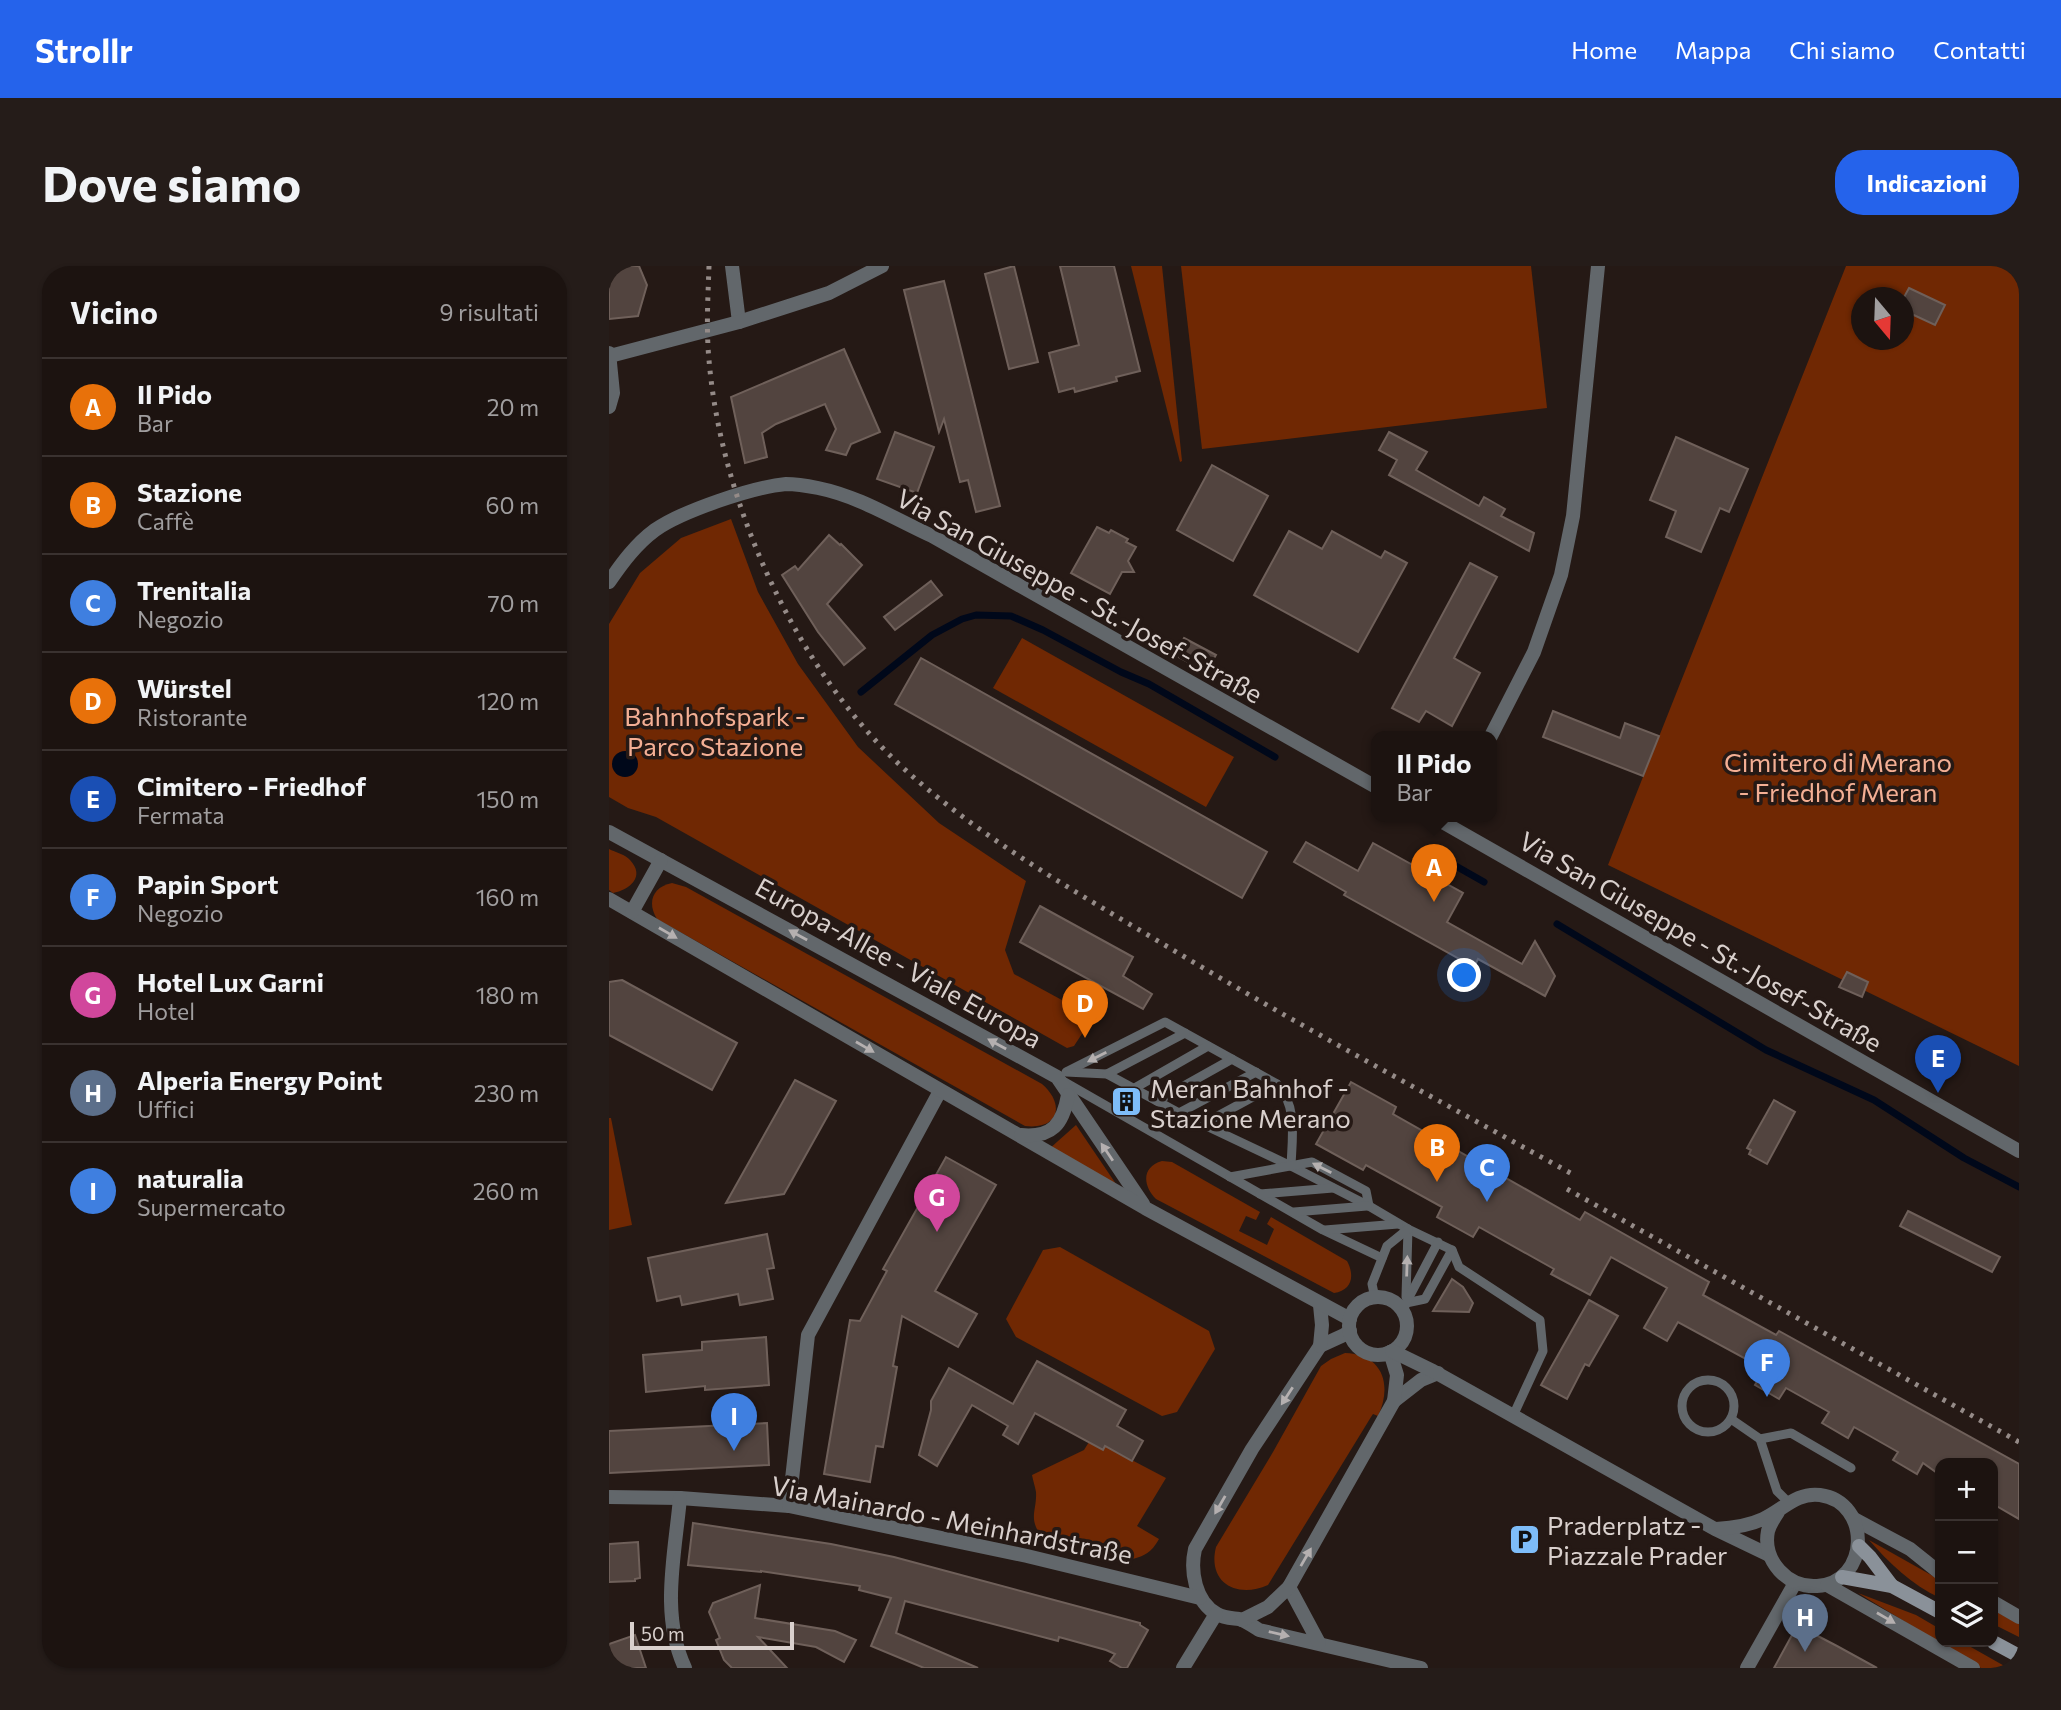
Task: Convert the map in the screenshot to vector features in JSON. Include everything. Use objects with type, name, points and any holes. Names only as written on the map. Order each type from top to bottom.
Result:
[{"type":"main road","points":[[1859,1546],[1892,1586]]},
{"type":"main road","points":[[1842,1577],[1892,1586],[1935,1609]]},
{"type":"main road","points":[[1998,1645],[2019,1656]]},
{"type":"street","points":[[733,266],[739,322]]},
{"type":"street","points":[[609,407],[613,393],[610,355],[739,322],[829,293],[882,266]]},
{"type":"street","points":[[1494,731],[1534,652],[1561,575],[1573,516],[1598,266]]},
{"type":"street","name":"Via San Giuseppe - St.-Josef-Straße","points":[[609,582],[621,563],[657,529],[693,511],[748,493],[788,484],[820,489],[857,501],[932,536],[1371,784]]},
{"type":"street","name":"Via San Giuseppe - St.-Josef-Straße","points":[[1448,822],[2019,1151]]},
{"type":"street","name":"Europa-Allee - Viale Europa","points":[[609,832],[1062,1075],[1068,1095],[1145,1208],[1320,1305],[1350,1325]]},
{"type":"street","points":[[632,912],[661,860]]},
{"type":"street","points":[[609,899],[1145,1208]]},
{"type":"street","points":[[789,1506],[809,1335],[940,1091]]},
{"type":"street","points":[[1020,1135],[1042,1135],[1054,1128],[1066,1110],[1068,1095]]},
{"type":"street","points":[[1319,1346],[1344,1335],[1358,1306],[1375,1298],[1390,1300],[1404,1307],[1407,1323],[1406,1334],[1401,1343],[1391,1352],[1381,1355],[1367,1353],[1355,1343],[1350,1325]]},
{"type":"street","points":[[1320,1305],[1322,1325],[1319,1346],[1252,1449],[1195,1549],[1192,1563],[1200,1598],[1216,1614],[1242,1620],[1259,1630],[1421,1668]]},
{"type":"street","points":[[1406,1334],[1417,1353],[1436,1372]]},
{"type":"street","points":[[1391,1352],[1436,1372],[1715,1529],[1769,1555]]},
{"type":"street","points":[[1391,1352],[1397,1375],[1395,1401]]},
{"type":"street","points":[[1242,1620],[1268,1607],[1289,1587],[1395,1401],[1436,1372]]},
{"type":"street","points":[[1715,1529],[1746,1525],[1804,1496],[1817,1495],[1843,1506],[1854,1519],[1910,1549],[1935,1569]]},
{"type":"street","name":"Via Mainardo - Meinhardstraße","points":[[609,1497],[680,1498],[789,1506],[1027,1556],[1200,1598]]},
{"type":"street","points":[[680,1498],[670,1601],[671,1627],[685,1668]]},
{"type":"street","points":[[1783,1507],[1768,1531],[1769,1555],[1780,1572],[1795,1583],[1806,1586],[1827,1585],[1842,1577],[1855,1560],[1859,1535],[1854,1519]]},
{"type":"street","points":[[1747,1668],[1795,1583]]},
{"type":"street","points":[[1827,1585],[1973,1668]]},
{"type":"street","points":[[1289,1587],[1319,1643]]},
{"type":"street","points":[[1998,1605],[2019,1617]]},
{"type":"street","points":[[1183,1668],[1216,1614]]},
{"type":"lane","points":[[1062,1075],[1165,1022],[1277,1084],[1284,1091],[1292,1116],[1291,1166]]},
{"type":"lane","points":[[1062,1075],[1107,1074],[1185,1033]]},
{"type":"lane","points":[[1133,1089],[1208,1046]]},
{"type":"lane","points":[[1157,1101],[1232,1059]]},
{"type":"lane","points":[[1179,1113],[1256,1072]]},
{"type":"lane","points":[[1107,1074],[1179,1113],[1291,1166],[1404,1227],[1438,1242],[1452,1250],[1459,1267],[1540,1320],[1543,1351],[1513,1416]]},
{"type":"lane","points":[[1062,1075],[1230,1177],[1323,1230],[1382,1258]]},
{"type":"lane","points":[[1203,1124],[1277,1084]]},
{"type":"lane","points":[[1230,1177],[1312,1162],[1366,1191],[1369,1206]]},
{"type":"lane","points":[[1260,1194],[1334,1188]]},
{"type":"lane","points":[[1292,1212],[1369,1206]]},
{"type":"lane","points":[[1323,1230],[1404,1227]]},
{"type":"lane","points":[[1375,1298],[1373,1284],[1382,1258],[1387,1246],[1404,1227]]},
{"type":"lane","points":[[1404,1227],[1404,1307]]},
{"type":"lane","points":[[1404,1307],[1438,1242]]},
{"type":"lane","points":[[1404,1307],[1425,1299],[1452,1250]]},
{"type":"lane","points":[[1702,1380],[1719,1382],[1732,1394],[1734,1411],[1731,1419],[1718,1430],[1701,1432],[1686,1421],[1681,1405],[1683,1396],[1694,1383],[1702,1380]]},
{"type":"lane","points":[[1731,1419],[1760,1439],[1783,1507]]},
{"type":"lane","points":[[1760,1439],[1791,1433],[1851,1468]]},
{"type":"green space","points":[[1131,266],[1162,266],[1180,462]]},
{"type":"green space","points":[[1181,266],[1531,266],[1547,408],[1202,449]]},
{"type":"green space","name":"Cimitero di Merano - Friedhof Meran","points":[[1846,266],[2019,266],[2019,1066],[1608,865]]},
{"type":"green space","name":"Bahnhofspark - Parco Stazione","points":[[731,519],[758,592],[798,664],[858,747],[939,823],[1026,881],[1005,950],[1014,974],[1093,1017],[1074,1046],[1067,1048],[656,817],[628,808],[609,797],[609,624],[640,573],[681,538]]},
{"type":"green space","points":[[1022,638],[1234,757],[1206,807],[993,688]]},
{"type":"green space","points":[[609,849],[628,858],[635,866],[636,872],[634,882],[630,886],[613,893],[609,890]]},
{"type":"green space","points":[[672,883],[686,887],[1042,1084],[1054,1100],[1055,1114],[1045,1124],[1025,1126],[657,919],[652,907],[653,896],[660,888]]},
{"type":"green space","points":[[609,1118],[632,1225],[609,1230]]},
{"type":"green space","points":[[1076,1125],[1116,1184],[1048,1150]]},
{"type":"green space","points":[[1162,1161],[1172,1162],[1260,1212],[1256,1220],[1246,1216],[1239,1231],[1267,1245],[1274,1229],[1267,1224],[1271,1217],[1347,1261],[1351,1272],[1348,1286],[1334,1293],[1156,1199],[1146,1177],[1150,1168]]},
{"type":"green space","points":[[1060,1247],[1209,1331],[1215,1349],[1177,1412],[1162,1416],[1016,1337],[1006,1319],[1043,1250]]},
{"type":"green space","points":[[1345,1353],[1368,1359],[1381,1373],[1384,1393],[1378,1416],[1373,1414],[1371,1417],[1268,1585],[1246,1590],[1227,1585],[1216,1570],[1216,1547],[1321,1366]]},
{"type":"green space","points":[[1089,1442],[1105,1446],[1166,1478],[1137,1526],[1159,1539],[1150,1551],[1143,1555],[1129,1560],[1041,1536],[1037,1529],[1034,1519],[1036,1492],[1032,1475],[1084,1450]]},
{"type":"green space","points":[[1869,1540],[1935,1577],[1935,1595],[1901,1573]]},
{"type":"green space","points":[[1858,1593],[1916,1615],[1935,1626],[1935,1640]]},
{"type":"green space","points":[[1998,1613],[2019,1624],[2019,1637],[1998,1626]]},
{"type":"green space","points":[[1947,1647],[1971,1647],[2008,1668],[1981,1668]]},
{"type":"water","points":[[625,751],[634,755],[638,764],[634,773],[625,777],[616,773],[612,764],[616,755]]},
{"type":"building","points":[[609,266],[639,266],[647,285],[638,316],[609,319]]},
{"type":"building","points":[[1014,266],[1038,362],[1009,369],[985,274]]},
{"type":"building","points":[[1060,266],[1114,266],[1140,371],[1116,377],[1117,381],[1075,392],[1074,388],[1059,392],[1049,353],[1079,345]]},
{"type":"building","points":[[944,281],[1000,506],[976,512],[968,480],[960,482],[944,419],[939,432],[904,290]]},
{"type":"building","points":[[1914,290],[1945,305],[1935,325],[1914,315]]},
{"type":"building","points":[[844,349],[880,432],[851,444],[846,455],[826,450],[836,429],[825,404],[776,424],[762,433],[767,457],[745,463],[731,397]]},
{"type":"building","points":[[895,432],[934,447],[917,493],[877,479]]},
{"type":"building","points":[[1389,432],[1427,452],[1416,470],[1479,506],[1484,497],[1505,509],[1501,516],[1534,533],[1529,551],[1389,475],[1397,460],[1379,450]]},
{"type":"building","points":[[1676,437],[1748,469],[1729,512],[1720,508],[1701,552],[1666,537],[1676,511],[1650,500]]},
{"type":"building","points":[[1212,465],[1268,496],[1233,561],[1177,530]]},
{"type":"building","points":[[1097,527],[1109,533],[1111,530],[1128,539],[1126,542],[1136,547],[1128,561],[1134,572],[1122,572],[1110,594],[1071,573]]},
{"type":"building","points":[[1289,531],[1322,549],[1332,531],[1381,558],[1385,551],[1407,563],[1358,652],[1254,595]]},
{"type":"building","points":[[829,535],[862,565],[827,604],[865,648],[844,665],[818,632],[782,575],[795,566],[798,570]]},
{"type":"building","points":[[1470,563],[1497,577],[1454,658],[1480,673],[1452,726],[1426,711],[1419,722],[1392,708]]},
{"type":"building","points":[[931,581],[942,595],[895,630],[884,617]]},
{"type":"building","points":[[1184,638],[1216,655],[1206,672],[1175,655]]},
{"type":"building","points":[[921,658],[1267,852],[1242,898],[895,704]]},
{"type":"building","points":[[1553,711],[1620,738],[1625,723],[1659,736],[1643,776],[1543,737]]},
{"type":"building","points":[[1306,842],[1358,871],[1373,843],[1463,893],[1447,922],[1522,964],[1535,941],[1555,976],[1545,996],[1478,959],[1474,967],[1344,895],[1346,892],[1294,862]]},
{"type":"building","points":[[1040,906],[1133,957],[1123,976],[1152,994],[1143,1009],[1020,942]]},
{"type":"building","points":[[1847,972],[1868,982],[1862,997],[1839,987]]},
{"type":"building","points":[[622,980],[737,1043],[712,1090],[609,1035],[609,982]]},
{"type":"building","points":[[795,1080],[836,1101],[784,1194],[726,1203]]},
{"type":"building","points":[[1351,1082],[1396,1107],[1393,1114],[1580,1220],[1585,1212],[1709,1282],[1703,1295],[1776,1335],[1779,1331],[2019,1464],[2019,1519],[1998,1507],[1998,1458],[1935,1458],[1935,1471],[1923,1463],[1917,1474],[1893,1460],[1898,1452],[1854,1427],[1848,1438],[1822,1423],[1829,1412],[1786,1388],[1779,1399],[1755,1385],[1762,1373],[1756,1370],[1759,1366],[1678,1322],[1667,1341],[1644,1328],[1667,1288],[1611,1257],[1590,1295],[1551,1274],[1554,1269],[1479,1227],[1473,1237],[1437,1217],[1442,1207],[1366,1165],[1363,1170],[1316,1144]]},
{"type":"building","points":[[1774,1100],[1795,1112],[1767,1164],[1749,1154],[1751,1150],[1747,1148]]},
{"type":"building","points":[[946,1157],[996,1185],[935,1291],[977,1314],[958,1347],[902,1316],[893,1366],[897,1367],[883,1447],[876,1446],[870,1482],[824,1474],[850,1320],[860,1321],[887,1271],[883,1269]]},
{"type":"building","points":[[1908,1211],[2000,1257],[1992,1272],[1900,1226]]},
{"type":"building","points":[[767,1234],[774,1268],[767,1269],[773,1299],[740,1305],[738,1294],[682,1305],[680,1296],[657,1301],[648,1258]]},
{"type":"building","points":[[1452,1279],[1463,1287],[1473,1303],[1469,1312],[1433,1311]]},
{"type":"building","points":[[1589,1300],[1618,1316],[1589,1366],[1585,1364],[1567,1399],[1541,1385]]},
{"type":"building","points":[[766,1337],[769,1385],[705,1390],[705,1386],[646,1392],[643,1355],[702,1350],[702,1342]]},
{"type":"building","points":[[1037,1361],[1126,1410],[1117,1426],[1143,1441],[1132,1461],[1105,1446],[1103,1450],[1035,1413],[1018,1444],[1003,1435],[1008,1426],[972,1405],[937,1466],[919,1455],[931,1401],[949,1368],[1013,1404]]},
{"type":"building","points":[[767,1423],[769,1465],[609,1473],[609,1431]]},
{"type":"building","points":[[693,1523],[831,1544],[894,1557],[1140,1623],[1148,1630],[1127,1668],[1122,1668],[1110,1661],[1115,1654],[1106,1650],[1059,1637],[1058,1641],[905,1601],[896,1633],[978,1668],[924,1668],[871,1646],[891,1598],[859,1590],[860,1586],[761,1571],[688,1565]]},
{"type":"building","points":[[638,1542],[640,1578],[635,1581],[609,1582],[609,1544]]},
{"type":"building","points":[[760,1585],[755,1618],[835,1631],[856,1640],[844,1662],[816,1647],[758,1637],[787,1668],[732,1668],[724,1660],[716,1640],[720,1638],[709,1612],[713,1603]]},
{"type":"building","points":[[1814,1634],[1877,1668],[1774,1668],[1792,1635],[1809,1644]]},
{"type":"building","points":[[635,1635],[646,1668],[609,1668],[609,1644]]},
{"type":"waterway","points":[[861,692],[932,635],[962,619],[976,615],[1011,616],[1149,684],[1275,757]]},
{"type":"waterway","points":[[1447,861],[1484,882]]},
{"type":"waterway","points":[[1557,924],[1766,1050],[1874,1100],[1964,1158],[2019,1187]]},
{"type":"railway","points":[[709,266],[708,348],[716,415],[729,470],[747,526],[797,633],[828,682],[863,727],[901,766],[932,792],[996,841],[1030,863],[1268,1006],[1574,1175]]},
{"type":"railway","points":[[1567,1189],[2019,1442]]},
{"type":"place","name":"Il Pido","points":[[1434,902]]},
{"type":"place","name":"Würstel","points":[[1085,1038]]},
{"type":"place","name":"Cimitero - Friedhof","points":[[1938,1093]]},
{"type":"place","name":"Meran Bahnhof - Stazione Merano","points":[[1127,1102]]},
{"type":"place","name":"Stazione","points":[[1437,1182]]},
{"type":"place","name":"Trenitalia","points":[[1487,1202]]},
{"type":"place","name":"Hotel Lux Garni","points":[[937,1232]]},
{"type":"place","name":"Papin Sport","points":[[1767,1397]]},
{"type":"place","name":"naturalia","points":[[734,1451]]},
{"type":"place","name":"Praderplatz - Piazzale Prader","points":[[1524,1539]]},
{"type":"place","name":"Alperia Energy Point","points":[[1805,1652]]}]
